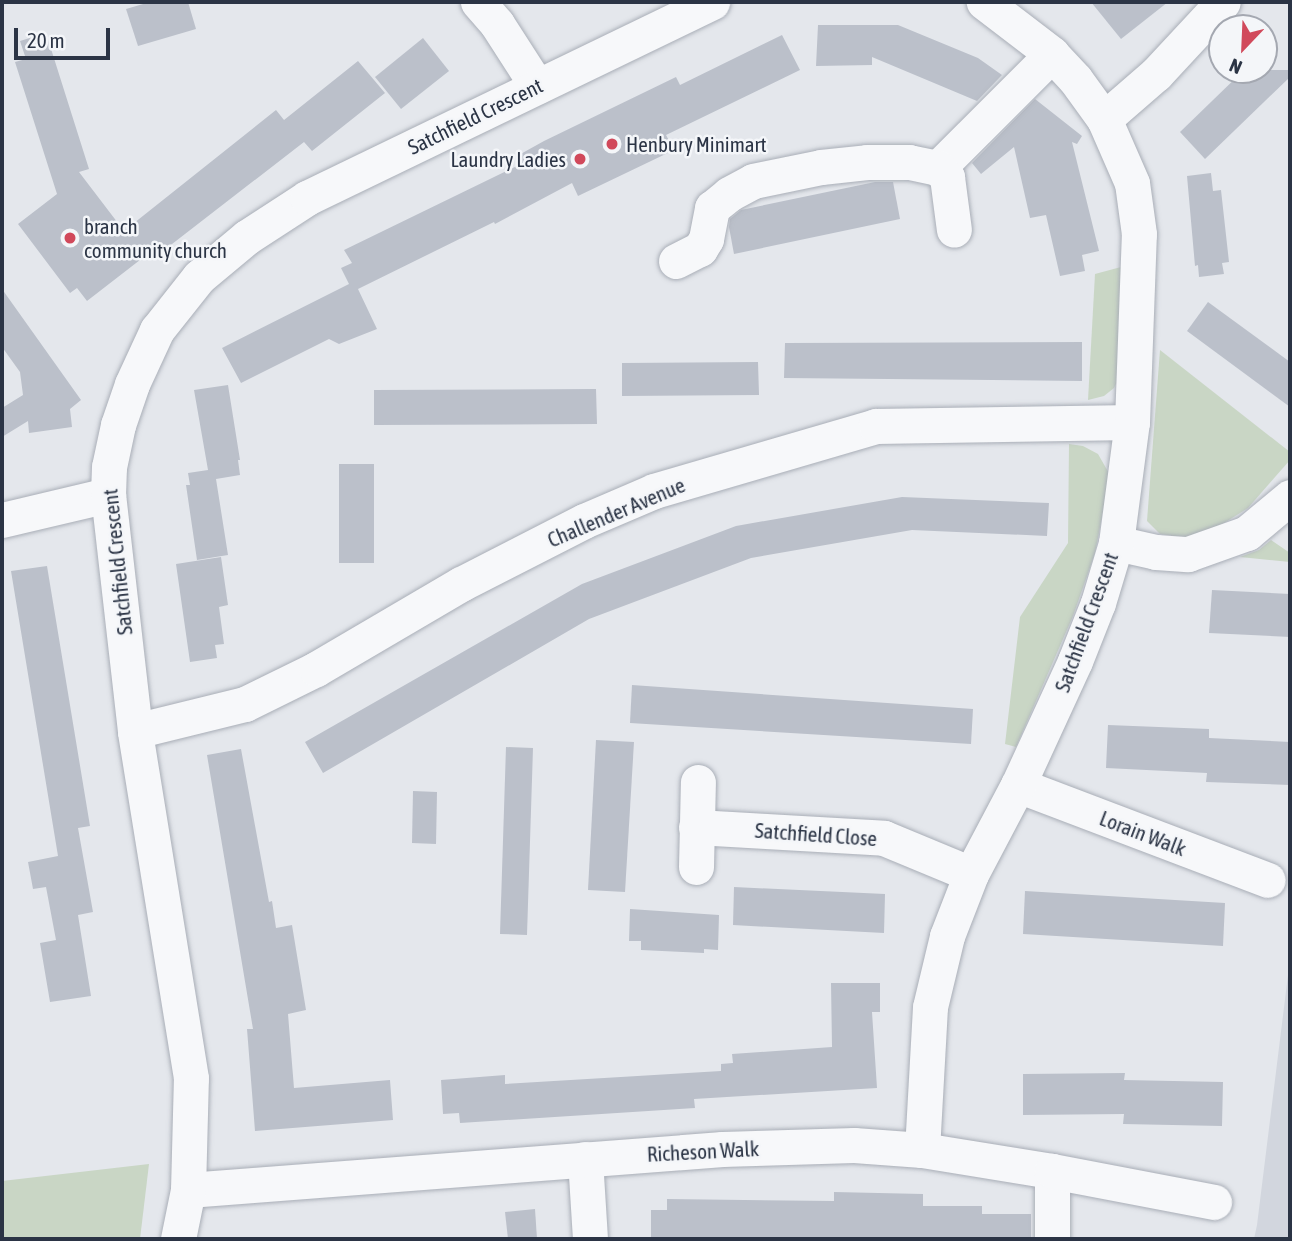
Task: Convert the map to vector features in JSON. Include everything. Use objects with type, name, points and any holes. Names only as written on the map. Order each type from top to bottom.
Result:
[{"type":"street","points":[[478,2],[497,24],[537,86]]},
{"type":"street","name":"Satchfield Crescent","points":[[178,1239],[188,1190],[191,1078],[135,731],[107,495],[109,467],[116,435],[132,384],[158,330],[199,277],[247,237],[307,198],[712,2]]},
{"type":"street","name":"Satchfield Crescent","points":[[922,1150],[930,1006],[947,936],[971,874],[1018,785],[1075,661],[1098,603],[1116,543],[1132,422],[1139,234],[1132,183],[1104,119],[1075,79],[1052,54],[984,2]]},
{"type":"street","points":[[1104,119],[1156,75],[1223,2]]},
{"type":"street","points":[[938,167],[1052,54]]},
{"type":"street","points":[[676,261],[700,249],[706,239],[712,208],[729,194],[753,181],[783,173],[867,162],[909,162],[938,167],[947,177],[954,230]]},
{"type":"street","name":"Challender Avenue","points":[[135,731],[245,704],[316,669],[461,584],[584,521],[654,491],[876,426],[1132,422]]},
{"type":"street","points":[[2,520],[107,495]]},
{"type":"street","points":[[1116,543],[1156,552],[1188,554],[1247,533],[1290,497]]},
{"type":"street","points":[[696,867],[698,782]]},
{"type":"street","name":"Lorain Walk","points":[[1018,785],[1268,880]]},
{"type":"street","name":"Satchfield Close","points":[[696,827],[884,838],[971,874]]},
{"type":"street","name":"Richeson Walk","points":[[188,1190],[722,1149],[854,1145],[922,1150],[1052,1171],[1214,1202]]},
{"type":"street","points":[[585,1159],[590,1239]]},
{"type":"street","points":[[1052,1171],[1052,1239]]},
{"type":"shaded area","points":[[1290,959],[1290,1239],[1254,1239],[1257,1225]]},
{"type":"green space","points":[[1121,267],[1121,374],[1114,388],[1104,396],[1088,400],[1095,274]]},
{"type":"green space","points":[[1160,350],[1290,452],[1290,460],[1248,508],[1213,530],[1186,538],[1160,534],[1147,521]]},
{"type":"green space","points":[[1069,444],[1083,446],[1098,454],[1110,475],[1095,553],[1073,616],[1016,747],[1005,744],[1020,617],[1068,543]]},
{"type":"green space","points":[[1271,540],[1290,553],[1290,562],[1240,557],[1259,550]]},
{"type":"green space","points":[[149,1164],[140,1239],[2,1239],[2,1181]]},
{"type":"building","points":[[150,2],[188,2],[196,29],[138,46],[126,9]]},
{"type":"building","points":[[1091,2],[1168,2],[1121,39]]},
{"type":"building","points":[[818,25],[898,25],[978,58],[1002,75],[977,101],[872,57],[872,65],[816,66]]},
{"type":"building","points":[[46,33],[89,169],[79,172],[124,231],[276,110],[284,120],[358,61],[385,93],[312,151],[304,142],[154,258],[149,253],[87,301],[77,288],[70,293],[18,224],[57,194],[15,62],[26,59],[20,41]]},
{"type":"building","points":[[782,35],[800,70],[666,135],[674,150],[578,196],[572,183],[495,224],[494,222],[358,289],[377,329],[339,344],[329,339],[241,383],[222,348],[349,284],[341,268],[352,263],[344,250],[521,164],[517,156],[544,141],[676,77],[680,85]]},
{"type":"building","points":[[423,38],[449,71],[401,109],[375,77]]},
{"type":"building","points":[[1278,70],[1290,70],[1290,77],[1205,159],[1180,132],[1230,84],[1278,84]]},
{"type":"building","points":[[1035,99],[1082,136],[1077,144],[1072,142],[1099,251],[1082,255],[1085,271],[1060,276],[1046,215],[1030,218],[1014,147],[981,174],[972,163]]},
{"type":"building","points":[[1211,173],[1213,191],[1221,190],[1229,262],[1222,263],[1224,274],[1199,277],[1198,265],[1195,266],[1187,176]]},
{"type":"building","points":[[875,182],[893,182],[900,219],[734,254],[730,219],[741,210]]},
{"type":"building","points":[[2,289],[81,400],[70,409],[72,427],[29,433],[28,421],[2,437],[2,408],[23,395],[20,372],[2,347]]},
{"type":"building","points":[[1208,302],[1290,362],[1290,407],[1187,331]]},
{"type":"building","points":[[1082,342],[1082,381],[784,378],[785,343]]},
{"type":"building","points":[[758,362],[759,395],[622,396],[622,363]]},
{"type":"building","points":[[228,385],[240,475],[216,479],[228,555],[197,560],[186,485],[190,485],[188,473],[208,470],[194,390]]},
{"type":"building","points":[[596,389],[597,424],[374,425],[374,390]]},
{"type":"building","points":[[339,464],[374,464],[374,563],[339,563]]},
{"type":"building","points":[[902,497],[1049,503],[1047,536],[912,530],[751,558],[589,619],[323,773],[305,742],[582,584],[736,526]]},
{"type":"building","points":[[221,557],[228,605],[219,607],[224,644],[215,645],[217,658],[190,662],[176,564]]},
{"type":"building","points":[[47,566],[90,826],[78,828],[93,912],[78,915],[91,996],[50,1002],[40,943],[56,940],[46,887],[33,889],[28,862],[58,856],[11,571]]},
{"type":"building","points":[[1212,590],[1290,594],[1290,637],[1209,633]]},
{"type":"building","points":[[632,685],[973,709],[971,744],[630,723]]},
{"type":"building","points":[[1108,725],[1209,729],[1209,738],[1290,742],[1290,785],[1206,782],[1207,773],[1106,768]]},
{"type":"building","points":[[596,740],[634,742],[625,892],[588,890]]},
{"type":"building","points":[[506,747],[533,748],[527,935],[500,934]]},
{"type":"building","points":[[241,749],[269,902],[272,901],[276,928],[292,925],[306,1010],[288,1014],[294,1088],[390,1080],[393,1120],[255,1131],[247,1029],[253,1029],[207,755]]},
{"type":"building","points":[[413,791],[437,792],[436,844],[412,843]]},
{"type":"building","points":[[734,887],[885,894],[884,933],[733,925]]},
{"type":"building","points":[[1025,891],[1225,903],[1223,946],[1023,934]]},
{"type":"building","points":[[630,909],[719,915],[718,950],[704,949],[704,953],[641,950],[641,941],[629,941]]},
{"type":"building","points":[[831,983],[880,983],[880,1012],[872,1012],[877,1088],[694,1099],[695,1108],[460,1123],[459,1113],[443,1114],[441,1080],[505,1075],[505,1084],[721,1071],[721,1064],[733,1063],[732,1054],[832,1047]]},
{"type":"building","points":[[1125,1073],[1124,1080],[1223,1082],[1222,1126],[1123,1124],[1124,1114],[1023,1115],[1023,1074]]},
{"type":"building","points":[[834,1192],[923,1194],[923,1206],[982,1206],[982,1214],[1031,1214],[1031,1239],[651,1239],[651,1210],[667,1210],[667,1199],[834,1201]]},
{"type":"building","points":[[535,1209],[537,1239],[508,1239],[505,1212]]},
{"type":"place","name":"Henbury Minimart","points":[[612,144]]},
{"type":"place","name":"Laundry Ladies","points":[[580,159]]},
{"type":"place","name":"branch community church","points":[[70,238]]}]
